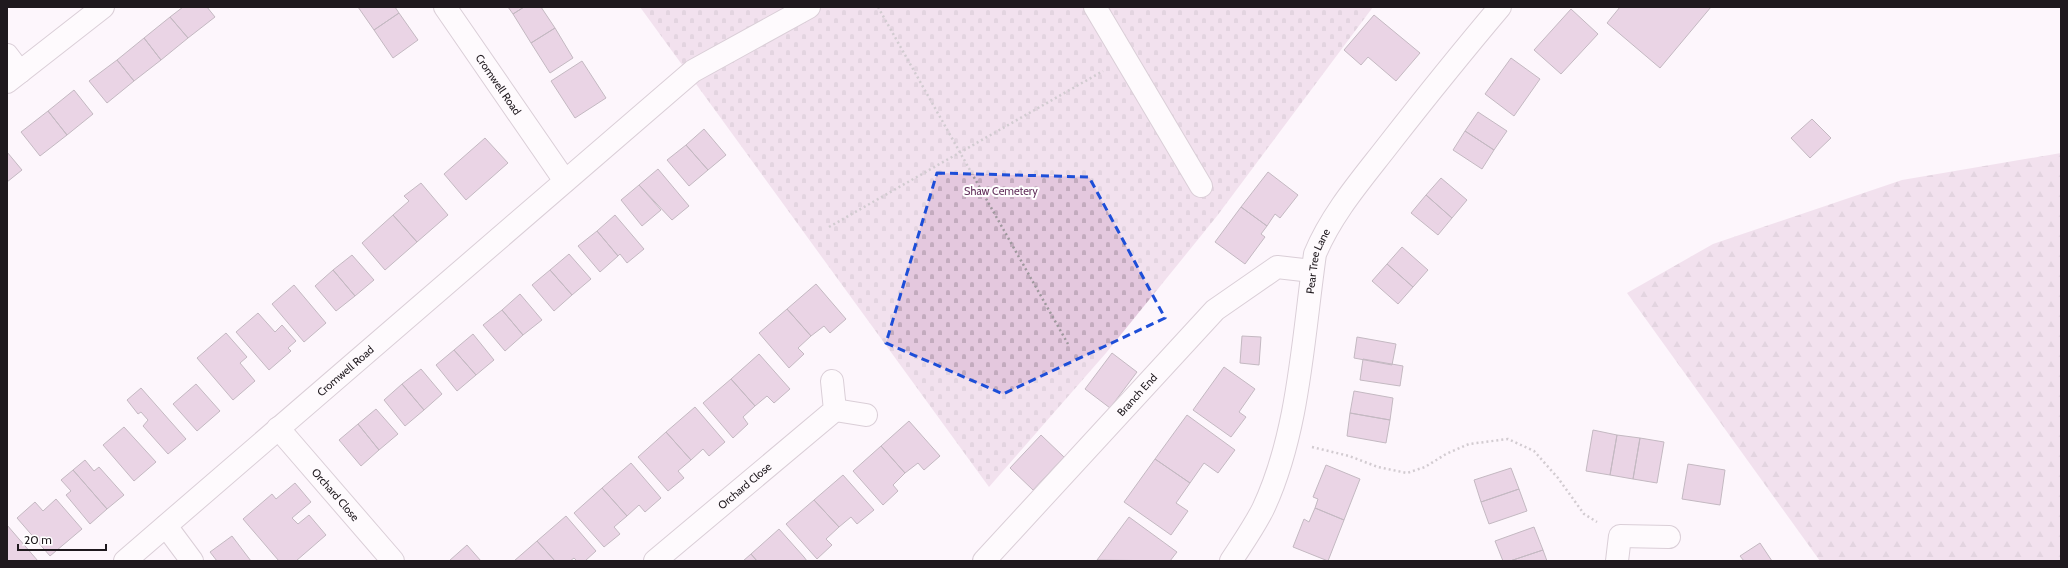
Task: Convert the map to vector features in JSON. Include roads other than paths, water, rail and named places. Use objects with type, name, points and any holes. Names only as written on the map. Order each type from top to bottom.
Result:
[{"type":"street","points":[[7,54],[13,77],[103,7]]},
{"type":"street","name":"Cromwell Road","points":[[445,7],[565,181]]},
{"type":"street","name":"Cromwell Road","points":[[125,561],[693,71],[809,7]]},
{"type":"street","points":[[1095,7],[1201,186]]},
{"type":"street","name":"Pear Tree Lane","points":[[1231,561],[1263,510],[1286,444],[1294,400],[1315,254],[1324,232],[1357,184],[1453,62],[1500,7]]},
{"type":"street","name":"Branch End","points":[[984,561],[1215,310],[1277,267],[1312,271]]},
{"type":"street","points":[[832,381],[835,410],[866,415]]},
{"type":"street","name":"Orchard Close","points":[[655,561],[835,410]]},
{"type":"street","name":"Orchard Close","points":[[278,428],[393,561]]},
{"type":"street","points":[[166,526],[192,561]]},
{"type":"street","points":[[1617,561],[1620,536],[1669,537]]},
{"type":"park label","name":"Shaw Cemetery","points":[[1001,191]]}]
